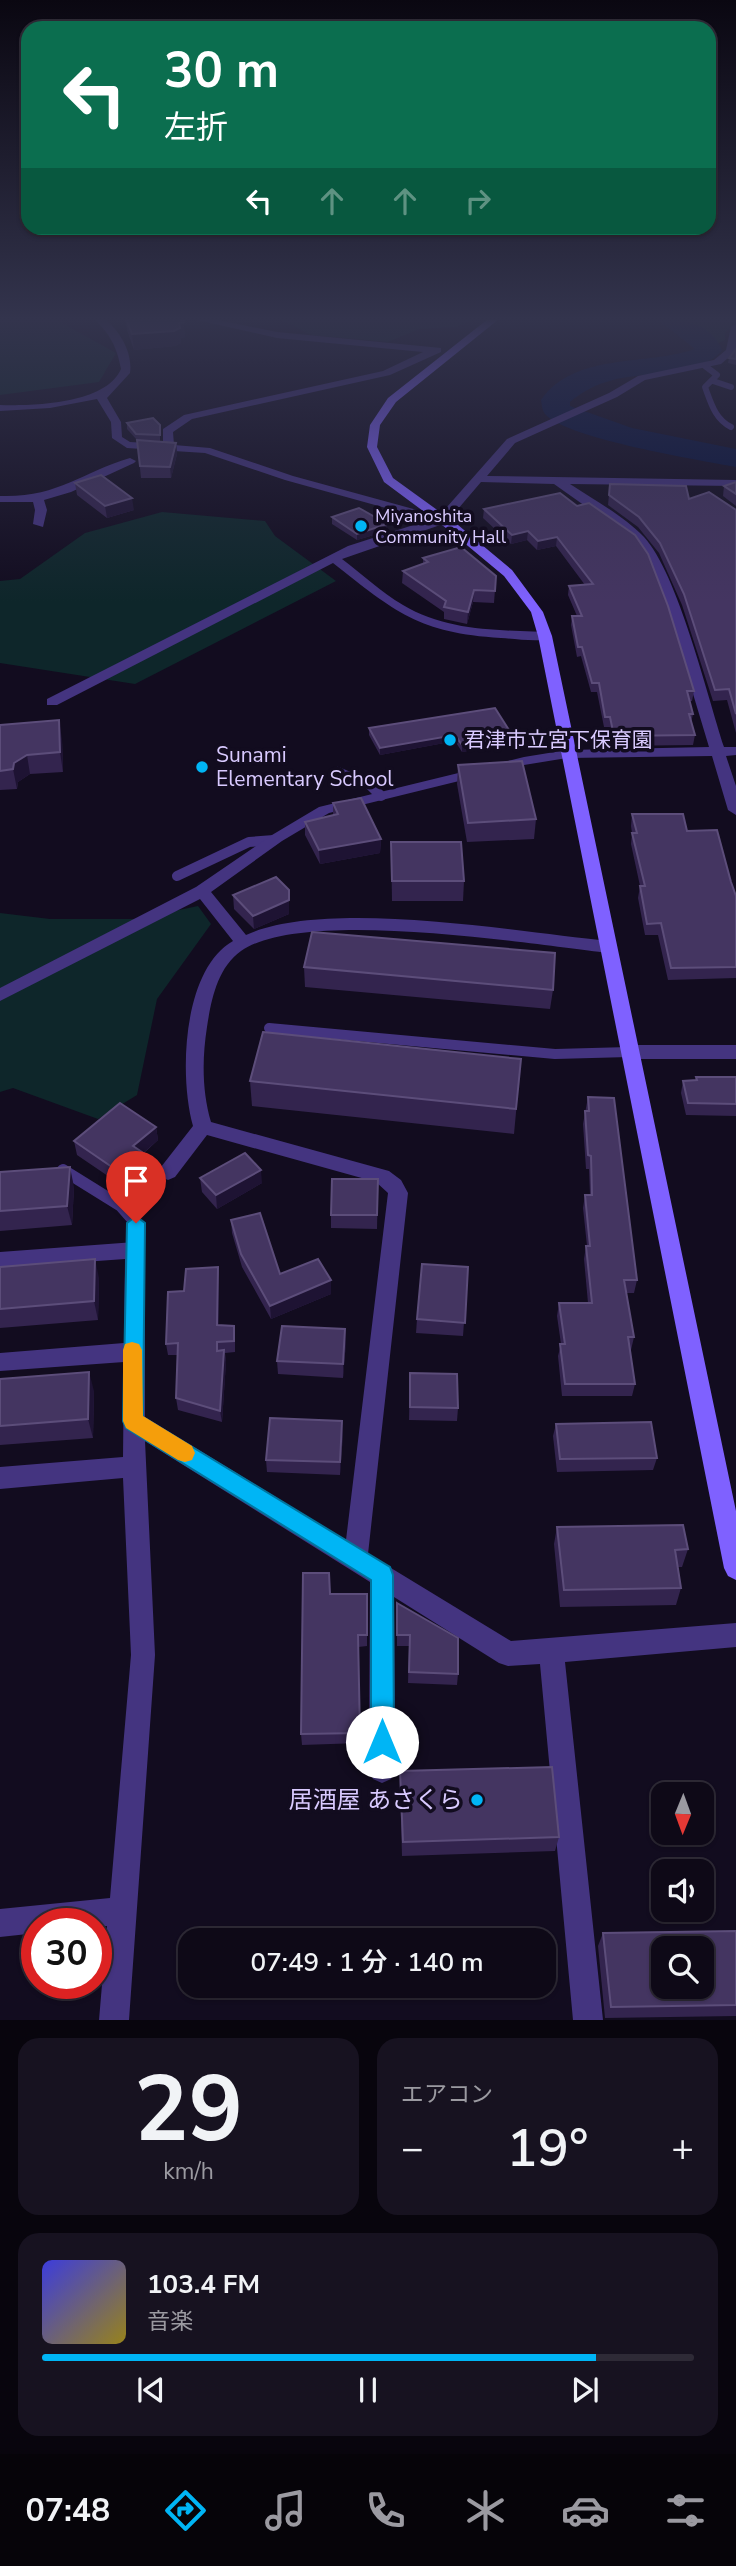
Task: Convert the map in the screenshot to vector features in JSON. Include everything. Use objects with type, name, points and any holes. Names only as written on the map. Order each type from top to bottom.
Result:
[{"type":"street","points":[[110,413],[117,425],[117,439],[136,446],[206,450],[289,478],[442,520]]},
{"type":"street","points":[[169,446],[167,431],[182,419],[207,413]]},
{"type":"street","points":[[381,413],[375,425],[372,447],[387,480],[508,573],[537,612],[545,636],[628,1052],[736,1568]]},
{"type":"street","points":[[52,702],[352,549],[442,520],[511,441],[573,413]]},
{"type":"street","points":[[136,446],[128,470],[140,471]]},
{"type":"street","points":[[0,499],[37,497],[68,491],[130,461]]},
{"type":"street","points":[[478,479],[736,483]]},
{"type":"street","points":[[558,481],[640,540],[655,562],[675,614],[736,810]]},
{"type":"street","points":[[691,482],[711,496]]},
{"type":"street","points":[[37,497],[41,510],[39,524]]},
{"type":"street","points":[[335,559],[399,608],[431,624],[496,634],[545,636]]},
{"type":"street","points":[[0,995],[202,891],[274,840],[324,810],[524,761],[567,754],[736,751]]},
{"type":"street","points":[[202,891],[243,943]]},
{"type":"street","points":[[203,1127],[197,1109],[193,1069],[207,982],[220,962],[243,943],[263,933],[363,923],[608,947]]},
{"type":"street","points":[[628,1052],[736,1052]]},
{"type":"street","points":[[168,1172],[203,1127]]},
{"type":"street","points":[[203,1127],[382,1177],[394,1185],[398,1193],[356,1558]]},
{"type":"street","points":[[0,1260],[135,1250],[132,1352],[134,1467],[144,1655],[114,2020]]},
{"type":"street","points":[[0,1362],[132,1352]]},
{"type":"street","points":[[133,1421],[508,1654],[736,1635]]},
{"type":"street","points":[[0,1478],[134,1467]]},
{"type":"street","points":[[382,1575],[382,1770]]},
{"type":"street","points":[[551,1651],[588,2020]]},
{"type":"street","points":[[0,1923],[121,1911]]},
{"type":"lane","points":[[715,413],[721,422],[731,427]]},
{"type":"lane","points":[[338,771],[368,783],[381,796]]},
{"type":"lane","points":[[177,876],[248,842],[274,840]]},
{"type":"lane","points":[[269,1028],[555,1054],[628,1052]]},
{"type":"lane","points":[[63,1170],[121,1206],[136,1223],[135,1250]]},
{"type":"green space","points":[[162,512],[265,521],[275,536],[336,581],[135,684],[0,663],[0,581],[20,579],[85,533]]},
{"type":"green space","points":[[198,906],[211,924],[157,999],[137,1095],[98,1119],[13,1088],[0,1092],[0,913],[50,919],[136,919]]},
{"type":"building","points":[[153,418],[160,425],[160,435],[136,434],[127,423]]},
{"type":"building","points":[[137,440],[176,443],[170,467],[140,466]]},
{"type":"building","points":[[101,475],[132,498],[105,506],[75,483]]},
{"type":"building","points":[[736,482],[736,494],[724,486]]},
{"type":"building","points":[[610,484],[686,486],[689,499],[709,492],[736,510],[736,714],[729,689],[715,690],[684,594],[660,543],[639,517],[609,495]]},
{"type":"building","points":[[560,493],[577,506],[589,503],[635,535],[648,554],[668,606],[694,691],[687,691],[693,714],[689,714],[695,735],[614,736],[610,717],[605,717],[599,683],[592,683],[582,647],[578,647],[572,616],[582,616],[569,586],[593,584],[557,537],[538,541],[528,531],[512,535],[484,509]]},
{"type":"building","name":"Miyanoshita Community Hall","points":[[359,508],[387,524],[357,534],[332,517]]},
{"type":"building","points":[[461,547],[496,576],[495,591],[474,590],[468,612],[444,607],[446,601],[403,571],[428,562],[423,558]]},
{"type":"building","points":[[495,708],[509,730],[494,733],[498,739],[462,745],[455,735],[380,748],[369,728]]},
{"type":"building","points":[[59,720],[60,752],[27,755],[14,763],[13,769],[0,771],[0,725]]},
{"type":"building","points":[[522,761],[536,819],[468,823],[458,765]]},
{"type":"building","points":[[361,798],[381,839],[319,850],[305,822],[338,814],[333,803]]},
{"type":"building","points":[[632,814],[683,814],[687,831],[717,830],[736,896],[736,967],[671,968],[661,923],[647,924],[640,886],[645,886],[632,833],[637,833]]},
{"type":"building","points":[[391,842],[461,842],[464,881],[392,881]]},
{"type":"building","points":[[276,877],[289,890],[289,900],[253,916],[233,895]]},
{"type":"building","points":[[312,932],[555,953],[553,990],[304,967]]},
{"type":"building","points":[[263,1032],[521,1059],[516,1109],[250,1081]]},
{"type":"building","points":[[696,1077],[736,1077],[736,1104],[688,1103],[683,1081],[697,1080]]},
{"type":"building","points":[[588,1097],[614,1098],[637,1280],[624,1280],[634,1337],[628,1337],[635,1384],[565,1384],[560,1344],[565,1344],[559,1303],[592,1303],[586,1246],[590,1246],[585,1195],[592,1195],[591,1156],[588,1155],[585,1111],[589,1111]]},
{"type":"building","points":[[120,1103],[156,1127],[133,1146],[151,1158],[128,1178],[74,1141]]},
{"type":"building","points":[[245,1153],[261,1170],[216,1195],[200,1178]]},
{"type":"building","points":[[70,1167],[67,1206],[0,1211],[0,1172]]},
{"type":"building","points":[[332,1179],[378,1179],[377,1215],[331,1215]]},
{"type":"building","points":[[260,1213],[280,1274],[318,1259],[331,1280],[270,1306],[241,1254],[231,1220]]},
{"type":"building","points":[[95,1259],[94,1301],[0,1309],[0,1267]]},
{"type":"building","points":[[422,1264],[468,1267],[465,1323],[417,1319]]},
{"type":"building","points":[[218,1267],[217,1325],[234,1326],[234,1341],[217,1342],[217,1351],[224,1350],[220,1411],[176,1398],[178,1343],[166,1344],[168,1292],[184,1291],[186,1269]]},
{"type":"building","points":[[282,1326],[345,1329],[343,1364],[277,1361]]},
{"type":"building","points":[[89,1372],[88,1419],[0,1426],[0,1379]]},
{"type":"building","points":[[410,1373],[457,1374],[458,1408],[410,1407]]},
{"type":"building","points":[[270,1418],[342,1421],[340,1462],[266,1460]]},
{"type":"building","points":[[651,1422],[657,1458],[560,1459],[556,1424]]},
{"type":"building","points":[[683,1525],[688,1549],[675,1550],[681,1588],[564,1590],[557,1527]]},
{"type":"building","points":[[303,1573],[329,1573],[330,1594],[367,1594],[367,1635],[358,1635],[360,1733],[301,1734]]},
{"type":"building","points":[[397,1603],[458,1638],[458,1674],[409,1672],[410,1635],[397,1635]]},
{"type":"building","points":[[552,1767],[559,1837],[403,1842],[400,1771]]},
{"type":"building","points":[[736,1931],[736,2005],[611,2007],[603,1933]]},
{"type":"waterway","points":[[562,413],[622,435],[736,458]]},
{"type":"slow traffic","points":[[132,1350],[133,1421],[185,1453]]},
{"type":"place","name":"Miyanoshita Community Hall","points":[[361,526]]},
{"type":"place","name":"君津市立宮下保育園","points":[[450,740]]},
{"type":"place","name":"Sunami Elementary School","points":[[202,767]]},
{"type":"place","name":"居酒屋 あさくら","points":[[477,1800]]},
{"type":"route","points":[[136,1223],[133,1421],[382,1575],[382,1742]]}]
